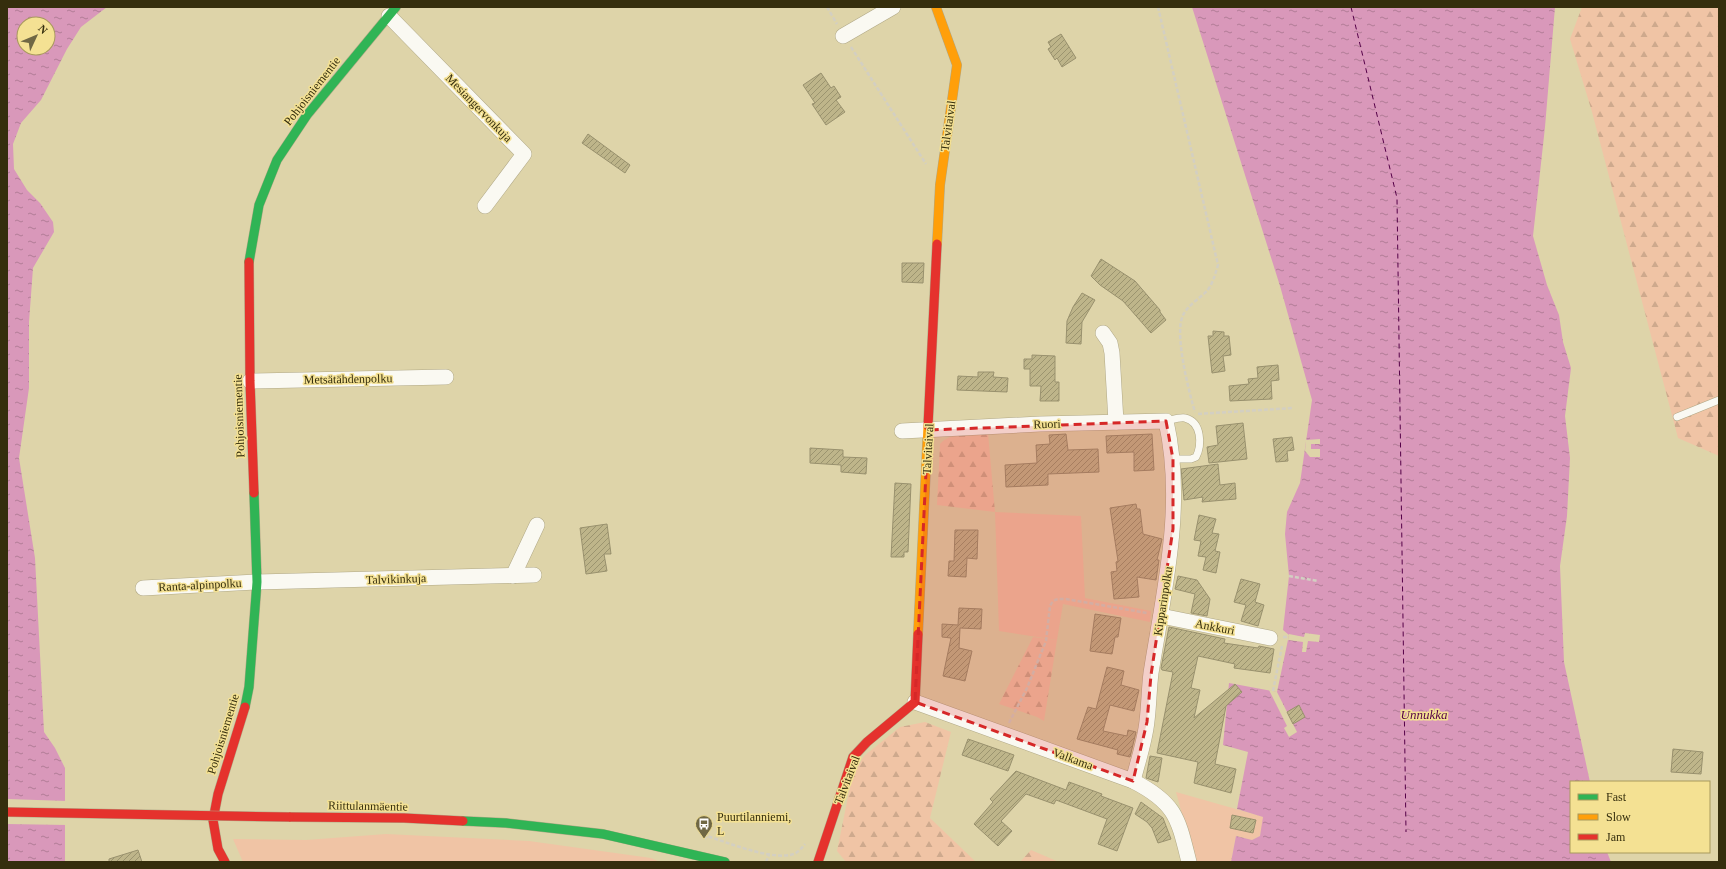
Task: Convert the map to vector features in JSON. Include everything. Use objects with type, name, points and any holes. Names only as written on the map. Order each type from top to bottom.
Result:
[{"type":"street","points":[[843,36],[893,7]]},
{"type":"street","name":"Talvitaival","points":[[818,862],[853,757],[867,742],[915,702],[940,185],[957,65],[936,7]]},
{"type":"street","name":"Mesiangervonkuja","points":[[392,12],[524,154],[485,206]]},
{"type":"street","name":"Pohjoisniementie","points":[[225,862],[218,849],[214,820],[218,794],[244,715],[249,687],[257,582],[250,381],[249,256],[259,205],[277,160],[306,115],[392,12]]},
{"type":"street","points":[[1103,333],[1110,343],[1112,352],[1116,422]]},
{"type":"street","name":"Metsätähdenpolku","points":[[250,381],[446,377]]},
{"type":"street","name":"Ruori","points":[[902,432],[1166,421]]},
{"type":"street","name":"Kipparinpolku","points":[[1133,780],[1147,722],[1151,675],[1173,529],[1173,459],[1166,421]]},
{"type":"street","points":[[513,576],[537,525]]},
{"type":"street","name":"Talvikinkuja","points":[[257,582],[534,575]]},
{"type":"street","name":"Ranta-alpinpolku","points":[[142,588],[257,582]]},
{"type":"street","name":"Ankkuri","points":[[1161,616],[1277,638]]},
{"type":"street","name":"Valkama","points":[[915,702],[1133,780],[1149,789],[1161,798],[1172,811],[1181,828],[1188,862]]},
{"type":"street","name":"Riittulanmäentie","points":[[7,812],[404,818],[506,823],[603,834],[721,861]]},
{"type":"lane","points":[[1677,417],[1719,400]]},
{"type":"lane","points":[[1166,421],[1184,418],[1192,422],[1199,434],[1200,443],[1196,457],[1191,459],[1173,459]]},
{"type":"path","points":[[827,7],[843,36],[927,165]]},
{"type":"path","points":[[1158,7],[1218,265],[1214,279],[1207,290],[1182,317],[1182,345],[1186,382],[1196,415]]},
{"type":"path","points":[[1184,418],[1196,415],[1293,408]]},
{"type":"path","points":[[1290,576],[1318,581]]},
{"type":"path","points":[[1003,734],[1027,688],[1046,641],[1050,606],[1053,601],[1056,599],[1066,599],[1161,616]]},
{"type":"path","points":[[1272,691],[1277,638]]},
{"type":"path","points":[[704,839],[707,836],[769,855],[792,855],[801,850],[808,840]]},
{"type":"path","points":[[766,862],[769,855]]},
{"type":"highlighted area","points":[[1166,421],[1173,459],[1173,529],[1151,675],[1147,722],[1133,781],[915,702],[928,430]]},
{"type":"green space","points":[[1582,7],[1719,7],[1719,456],[1678,438],[1592,112],[1570,39]]},
{"type":"green space","points":[[988,433],[995,512],[937,505],[940,444],[950,437]]},
{"type":"green space","points":[[995,512],[1081,516],[1085,598],[1151,611],[1150,622],[1063,604],[1057,640],[999,631]]},
{"type":"green space","points":[[1033,637],[1057,640],[1044,721],[1037,717],[999,704]]},
{"type":"green space","points":[[925,722],[951,732],[930,818],[976,862],[846,862],[837,851],[852,777],[864,756],[900,727]]},
{"type":"green space","points":[[1176,792],[1264,817],[1260,836],[1252,840],[1236,836],[1231,862],[1195,862]]},
{"type":"green space","points":[[386,834],[529,841],[651,858],[660,862],[243,862],[233,839],[306,840]]},
{"type":"green space","points":[[1031,850],[1059,862],[1020,862]]},
{"type":"water","points":[[7,7],[107,7],[81,27],[67,49],[41,100],[21,123],[13,144],[14,169],[27,190],[40,203],[53,222],[54,232],[33,268],[29,322],[29,388],[19,458],[35,558],[44,732],[55,748],[65,768],[65,862],[7,862]]},
{"type":"water","name":"Unnukka","points":[[1192,7],[1555,7],[1545,127],[1533,236],[1547,285],[1559,315],[1563,342],[1571,368],[1565,416],[1570,458],[1567,516],[1560,566],[1564,662],[1590,781],[1570,781],[1570,853],[1607,853],[1611,862],[1231,862],[1236,836],[1252,840],[1260,836],[1263,817],[1237,809],[1248,752],[1223,745],[1229,683],[1277,692],[1289,635],[1283,630],[1289,576],[1285,534],[1287,512],[1300,483],[1312,400],[1280,286]]},
{"type":"pier","points":[[1320,439],[1320,444],[1311,444],[1311,449],[1320,449],[1320,457],[1310,457],[1305,451],[1306,440]]},
{"type":"pier","points":[[1305,633],[1320,635],[1319,642],[1308,641],[1306,652],[1302,652],[1303,642],[1288,640],[1289,634],[1304,637]]},
{"type":"pier","points":[[1269,690],[1277,692],[1297,732],[1289,737],[1284,728],[1287,726]]},
{"type":"pier","points":[[7,799],[67,801],[67,825],[7,824]]},
{"type":"building","points":[[1061,34],[1076,58],[1062,67],[1057,58],[1055,60],[1048,49],[1051,47],[1048,42]]},
{"type":"building","points":[[821,73],[831,88],[834,86],[841,97],[836,100],[845,112],[826,125],[812,104],[815,103],[803,85]]},
{"type":"building","points":[[588,134],[630,165],[625,173],[582,143]]},
{"type":"building","points":[[1101,259],[1135,281],[1160,310],[1166,320],[1151,333],[1123,301],[1100,285],[1091,276]]},
{"type":"building","points":[[902,263],[924,263],[923,283],[902,282]]},
{"type":"building","points":[[1082,293],[1095,300],[1082,322],[1081,344],[1066,343],[1067,321],[1073,307]]},
{"type":"building","points":[[1213,331],[1224,332],[1224,336],[1229,336],[1231,355],[1223,356],[1225,371],[1212,373],[1208,336],[1213,336]]},
{"type":"building","points":[[1032,355],[1055,356],[1055,382],[1059,382],[1059,401],[1040,401],[1041,386],[1030,386],[1030,369],[1024,369],[1024,359],[1032,359]]},
{"type":"building","points":[[1278,365],[1279,380],[1271,381],[1272,399],[1230,401],[1229,386],[1249,384],[1248,379],[1258,378],[1257,367]]},
{"type":"building","points":[[978,372],[994,372],[993,377],[1008,378],[1007,392],[957,390],[958,376],[978,377]]},
{"type":"building","points":[[1243,423],[1247,459],[1209,463],[1207,447],[1218,445],[1216,426]]},
{"type":"building","points":[[1066,434],[1068,450],[1098,449],[1099,472],[1048,474],[1048,485],[1006,487],[1005,465],[1037,463],[1036,445],[1050,444],[1049,435]]},
{"type":"building","points":[[1152,434],[1154,470],[1134,471],[1134,452],[1107,453],[1106,436]]},
{"type":"building","points":[[1292,437],[1294,450],[1287,451],[1288,461],[1276,462],[1273,439]]},
{"type":"building","points":[[810,448],[843,450],[843,457],[867,458],[866,474],[841,472],[841,465],[810,463]]},
{"type":"building","points":[[1218,464],[1220,485],[1235,483],[1236,499],[1202,502],[1203,497],[1184,500],[1181,469]]},
{"type":"building","points":[[895,483],[911,484],[908,552],[904,552],[904,557],[891,557]]},
{"type":"building","points":[[1136,504],[1137,509],[1140,509],[1143,534],[1162,539],[1157,560],[1159,560],[1156,580],[1137,577],[1139,597],[1114,599],[1111,572],[1117,571],[1116,562],[1118,561],[1110,508]]},
{"type":"building","points":[[1199,515],[1216,519],[1212,533],[1219,534],[1215,551],[1220,552],[1216,573],[1203,570],[1206,557],[1198,556],[1201,541],[1194,540]]},
{"type":"building","points":[[607,524],[611,554],[604,554],[607,571],[586,574],[580,528]]},
{"type":"building","points":[[955,530],[978,530],[977,559],[967,558],[966,577],[948,576],[949,561],[954,561]]},
{"type":"building","points":[[1178,576],[1197,580],[1210,599],[1207,616],[1191,613],[1195,594],[1175,589]]},
{"type":"building","points":[[1241,579],[1260,584],[1255,602],[1264,605],[1258,626],[1241,621],[1246,605],[1234,602]]},
{"type":"building","points":[[959,608],[982,609],[981,629],[960,628],[959,648],[972,651],[965,681],[943,676],[951,638],[942,637],[942,624],[958,625]]},
{"type":"building","points":[[1095,614],[1121,618],[1118,637],[1115,637],[1112,654],[1090,651]]},
{"type":"building","points":[[1169,627],[1225,639],[1224,643],[1274,649],[1270,673],[1234,668],[1235,664],[1198,656],[1191,688],[1200,690],[1194,718],[1235,684],[1242,692],[1226,706],[1215,764],[1236,769],[1231,793],[1194,783],[1198,762],[1157,753],[1173,672],[1162,670],[1161,668]]},
{"type":"building","points":[[1107,667],[1124,671],[1121,685],[1139,690],[1134,711],[1110,705],[1103,731],[1127,736],[1128,730],[1136,732],[1130,757],[1117,754],[1118,750],[1077,739],[1088,707],[1096,709]]},
{"type":"building","points":[[1299,705],[1305,717],[1293,724],[1287,712]]},
{"type":"building","points":[[968,739],[1014,755],[1008,771],[962,755]]},
{"type":"building","points":[[1673,749],[1703,752],[1701,774],[1671,772]]},
{"type":"building","points":[[1150,756],[1162,758],[1158,782],[1146,778]]},
{"type":"building","points":[[1016,771],[1066,790],[1069,782],[1102,794],[1101,796],[1133,808],[1117,851],[1098,844],[1107,819],[1056,800],[1054,804],[1026,794],[1001,821],[1012,831],[998,846],[974,824],[993,802],[990,799]]},
{"type":"building","points":[[1141,802],[1163,818],[1171,839],[1158,843],[1152,828],[1147,822],[1135,814]]},
{"type":"building","points":[[1232,815],[1256,820],[1253,833],[1230,828]]},
{"type":"building","points":[[138,850],[142,862],[109,862],[109,859]]},
{"type":"ferry route","points":[[1351,7],[1397,198],[1406,832]]},
{"type":"traffic: fast","points":[[249,262],[259,205],[277,160],[307,115],[396,7]]},
{"type":"traffic: fast","points":[[245,707],[249,687],[257,582],[254,493]]},
{"type":"traffic: fast","points":[[463,821],[506,823],[603,834],[725,862]]},
{"type":"traffic: slow","points":[[936,7],[957,65],[940,185],[937,244]]},
{"type":"traffic: slow","points":[[918,634],[928,426]]},
{"type":"traffic: jam","points":[[928,426],[937,244]]},
{"type":"traffic: jam","points":[[249,262],[250,381],[254,493]]},
{"type":"traffic: jam","points":[[818,862],[853,757],[867,742],[915,702],[918,634]]},
{"type":"traffic: jam","points":[[225,862],[218,849],[213,820],[218,794],[245,707]]},
{"type":"traffic: jam","points":[[7,812],[289,817]]},
{"type":"traffic: jam","points":[[289,817],[404,818],[463,821]]},
{"type":"place","name":"Puurtilanniemi, L","points":[[704,839]]}]
